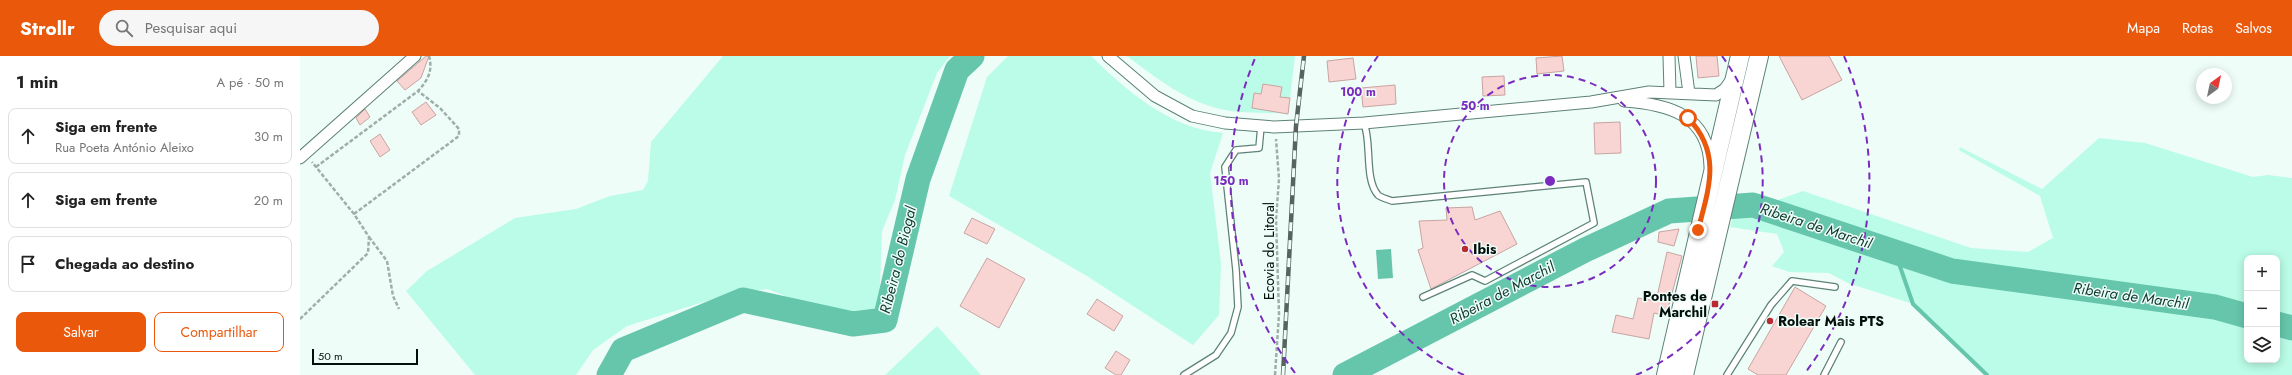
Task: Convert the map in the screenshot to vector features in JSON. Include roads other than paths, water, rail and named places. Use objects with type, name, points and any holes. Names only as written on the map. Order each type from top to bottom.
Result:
[{"type":"main road","points":[[1666,375],[1698,230],[1740,56]]},
{"type":"main road","points":[[1684,375],[1759,56]]},
{"type":"street","points":[[302,155],[415,56]]},
{"type":"street","points":[[1108,56],[1155,96],[1192,116],[1225,124],[1274,127],[1364,123],[1591,102],[1649,92],[1716,95],[1724,89],[1735,74]]},
{"type":"street","points":[[1669,56],[1670,92]]},
{"type":"street","points":[[1684,56],[1689,93]]},
{"type":"street","points":[[1591,102],[1652,103],[1670,109],[1688,118],[1705,140],[1710,155],[1710,183]]},
{"type":"lane","points":[[1364,123],[1368,133],[1372,184],[1379,196],[1392,201],[1586,182],[1594,223],[1485,281],[1472,275],[1423,297]]},
{"type":"lane","points":[[1184,375],[1216,355],[1231,333],[1238,307],[1236,270],[1224,167],[1236,150],[1259,148],[1261,126]]},
{"type":"lane","points":[[1727,375],[1771,305],[1792,281],[1835,287]]},
{"type":"lane","points":[[1824,375],[1841,342]]},
{"type":"waterway","name":"Ribeira do Biogal","points":[[609,375],[623,350],[743,300],[853,324],[885,320],[918,179],[957,70],[972,56]]},
{"type":"waterway","name":"Ribeira de Marchil","points":[[1345,375],[1585,250],[1669,211],[1753,205],[1952,271],[2215,307],[2244,315]]},
{"type":"waterway","points":[[1895,252],[1913,304],[1987,375]]},
{"type":"waterway","name":"Ribeira de Marchil","points":[[2280,325],[2292,328]]},
{"type":"railway","points":[[1283,375],[1296,126],[1304,56]]},
{"type":"place","name":"Ibis","points":[[1465,249]]},
{"type":"place","name":"Pontes de Marchil","points":[[1715,304]]},
{"type":"place","name":"Rolear Mais PTS","points":[[1770,321]]}]
